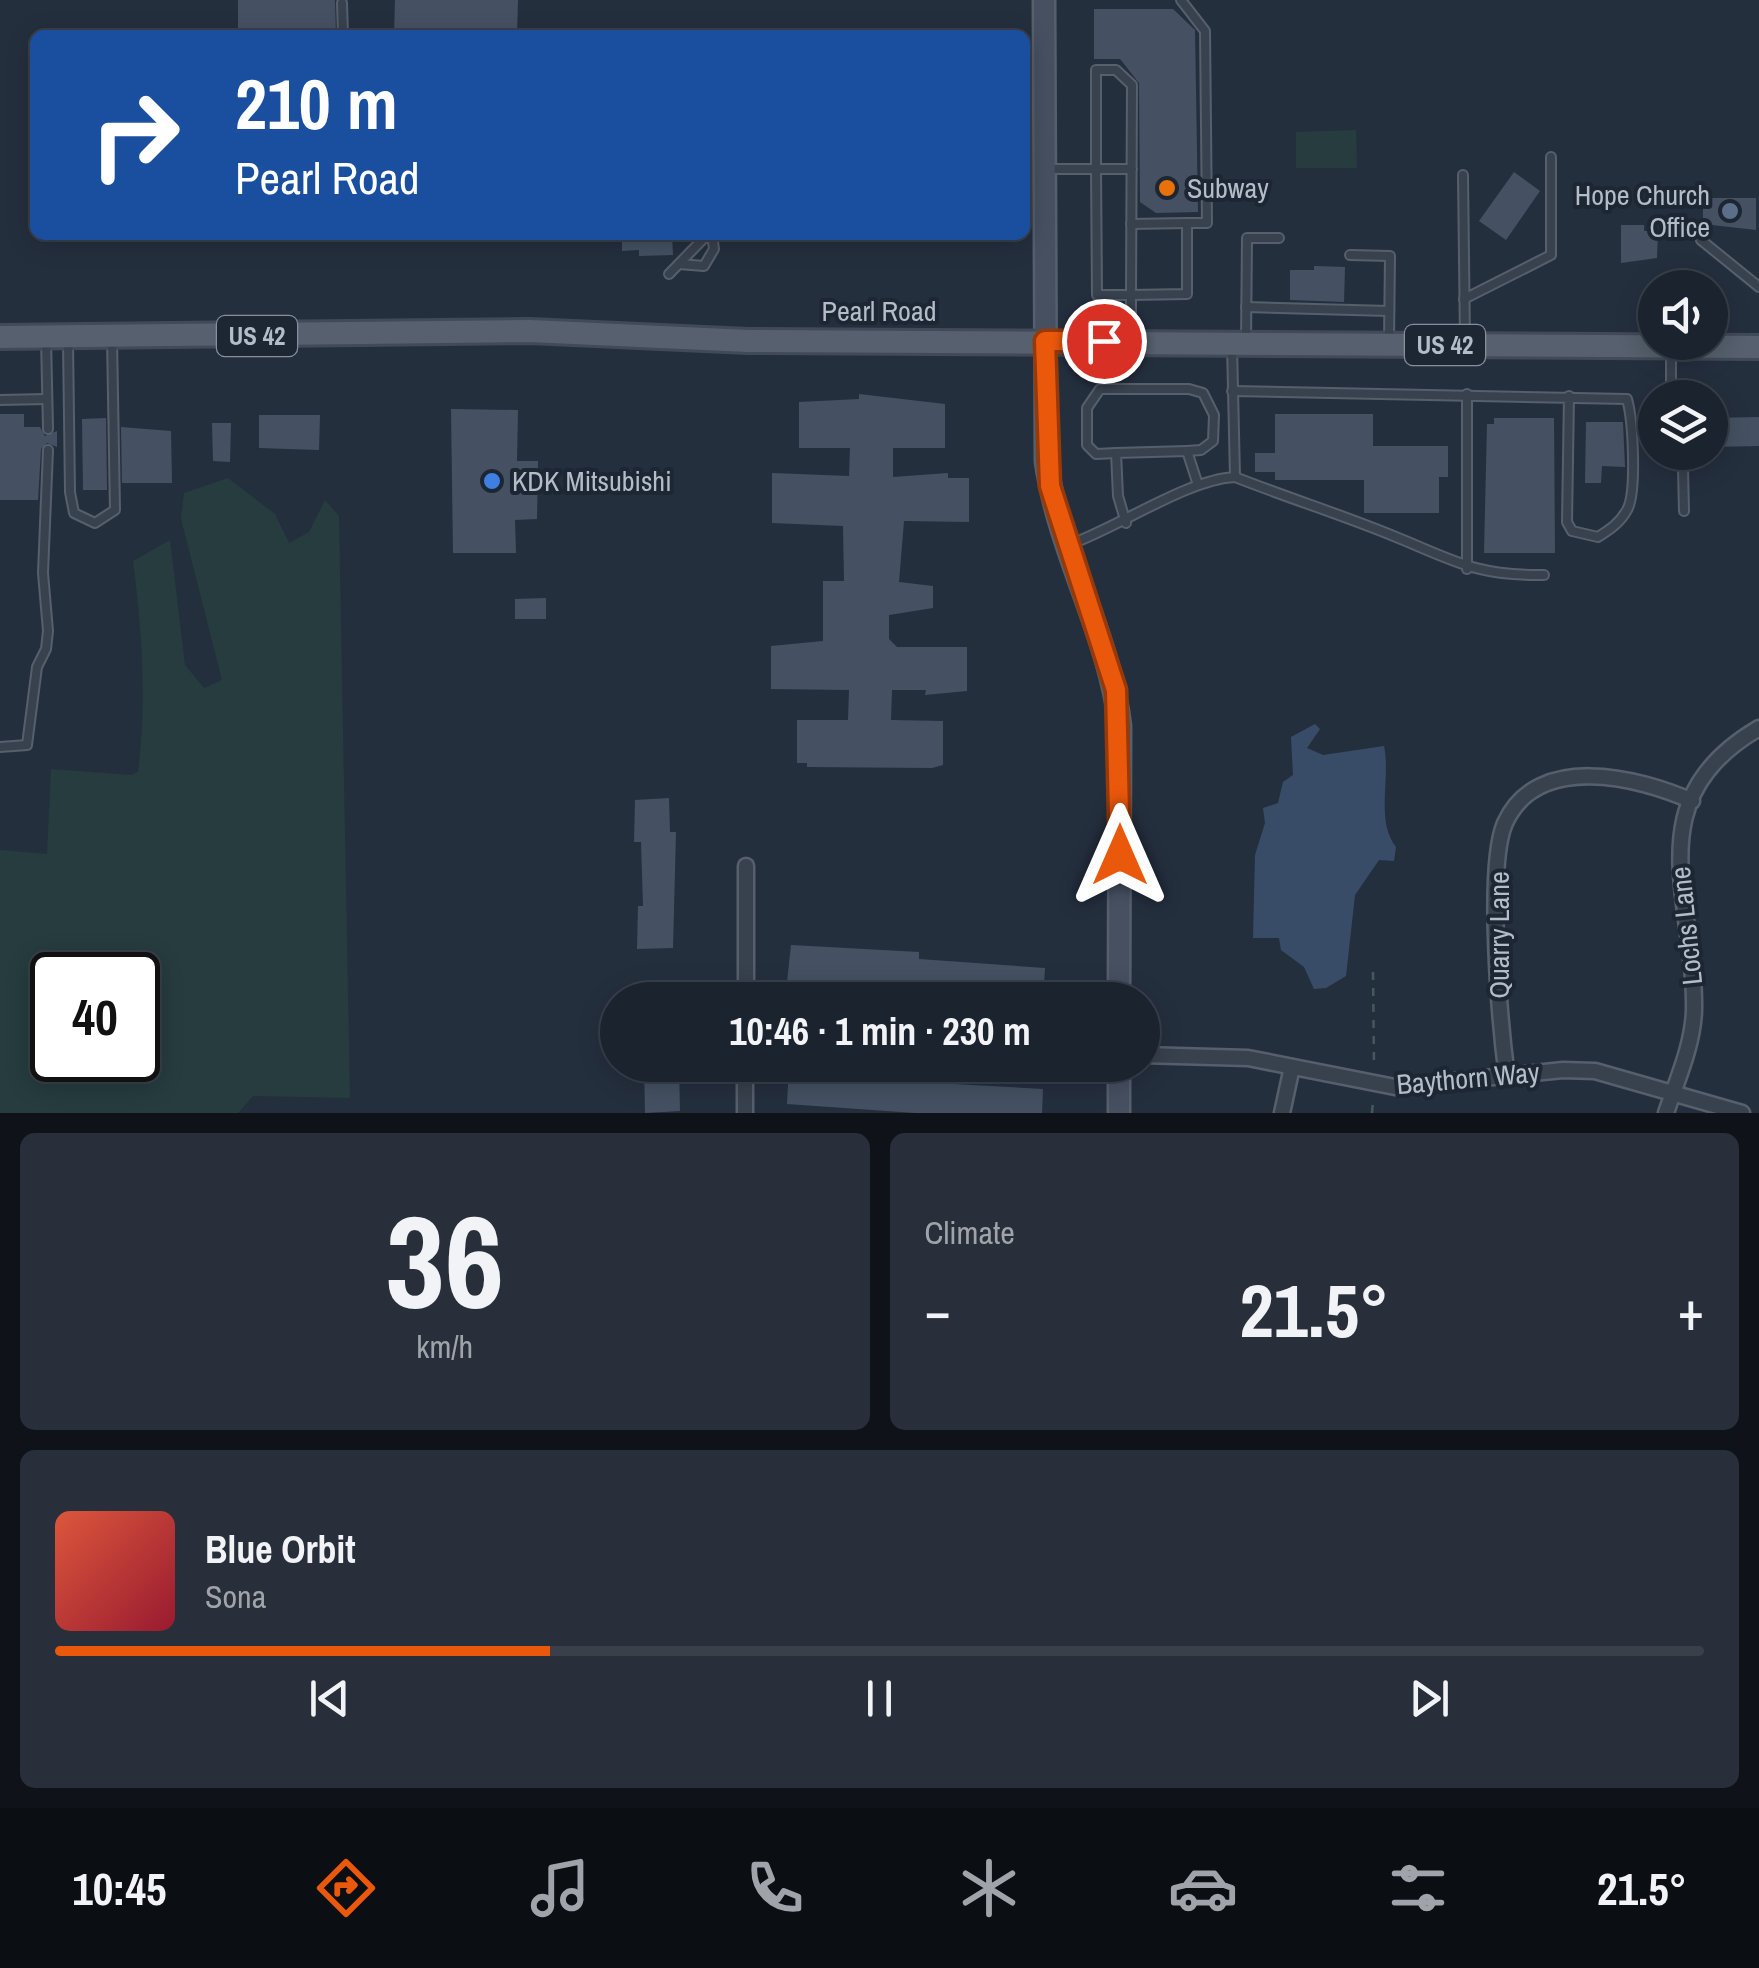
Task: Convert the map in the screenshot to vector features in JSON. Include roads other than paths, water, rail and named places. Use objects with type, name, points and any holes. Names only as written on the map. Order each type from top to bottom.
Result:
[{"type":"main road","name":"Pearl Road","points":[[0,337],[530,331],[748,341],[1638,347]]},
{"type":"main road","name":"Pearl Road","points":[[1728,347],[1759,347]]},
{"type":"street","points":[[1044,0],[1046,462],[1067,546],[1107,654],[1120,726],[1119,982]]},
{"type":"street","name":"Lochs Lane","points":[[1666,1113],[1693,1024],[1678,867],[1692,802],[1730,745],[1759,728]]},
{"type":"street","name":"Quarry Lane","points":[[1507,1077],[1498,1007],[1499,846],[1511,812],[1522,798],[1552,781],[1631,779],[1692,802]]},
{"type":"street","points":[[746,866],[746,982]]},
{"type":"street","name":"Baythorn Way","points":[[1160,1055],[1213,1055],[1375,1084],[1426,1087],[1594,1071],[1742,1113]]},
{"type":"street","points":[[1282,1113],[1292,1067]]},
{"type":"street","points":[[745,1082],[745,1113]]},
{"type":"street","points":[[1119,1082],[1119,1113]]},
{"type":"lane","points":[[1131,224],[1207,223],[1205,32],[1182,0]]},
{"type":"lane","points":[[342,3],[343,30]]},
{"type":"lane","points":[[1131,341],[1131,295],[1131,224],[1132,84],[1116,70],[1096,70],[1098,295],[1131,295],[1187,294],[1187,224]]},
{"type":"lane","points":[[1464,299],[1551,254],[1551,157]]},
{"type":"lane","points":[[1046,169],[1132,169]]},
{"type":"lane","points":[[1463,175],[1465,345]]},
{"type":"lane","points":[[1235,477],[1232,391],[1246,307],[1247,238],[1279,238]]},
{"type":"lane","points":[[669,274],[704,240]]},
{"type":"lane","points":[[680,264],[704,266],[710,261],[709,240]]},
{"type":"lane","points":[[1701,240],[1759,287]]},
{"type":"lane","points":[[1350,255],[1390,256],[1390,344]]},
{"type":"lane","points":[[1246,307],[1390,310]]},
{"type":"lane","points":[[57,337],[74,513],[95,523],[114,510],[112,338]]},
{"type":"lane","points":[[48,429],[47,398],[57,337]]},
{"type":"lane","points":[[1100,389],[1189,389],[1203,393],[1214,414],[1212,441],[1201,450],[1116,453],[1096,454],[1086,445],[1086,408],[1100,389]]},
{"type":"lane","points":[[1232,391],[1569,396],[1627,399],[1632,417],[1630,507],[1598,537],[1572,531],[1567,522],[1569,396]]},
{"type":"lane","points":[[1467,394],[1468,569]]},
{"type":"lane","points":[[0,400],[47,398]]},
{"type":"lane","points":[[0,747],[27,745],[36,667],[46,649],[43,573],[48,450]]},
{"type":"lane","points":[[1188,451],[1198,485]]},
{"type":"lane","points":[[1116,453],[1118,496],[1126,523]]},
{"type":"lane","points":[[1683,470],[1684,510]]},
{"type":"lane","points":[[1067,546],[1126,523],[1198,485],[1235,477],[1396,536],[1468,569],[1502,576],[1544,575]]},
{"type":"water","points":[[1315,724],[1320,729],[1307,748],[1323,755],[1384,746],[1386,824],[1396,847],[1394,861],[1379,860],[1355,895],[1346,976],[1326,988],[1314,989],[1304,967],[1281,950],[1279,938],[1253,938],[1255,855],[1265,823],[1263,808],[1278,803],[1283,782],[1293,775],[1291,737]]},
{"type":"place","name":"Subway","points":[[1167,188]]},
{"type":"place","name":"Hope Church Office","points":[[1730,211]]},
{"type":"place","name":"KDK Mitsubishi","points":[[492,481]]}]
